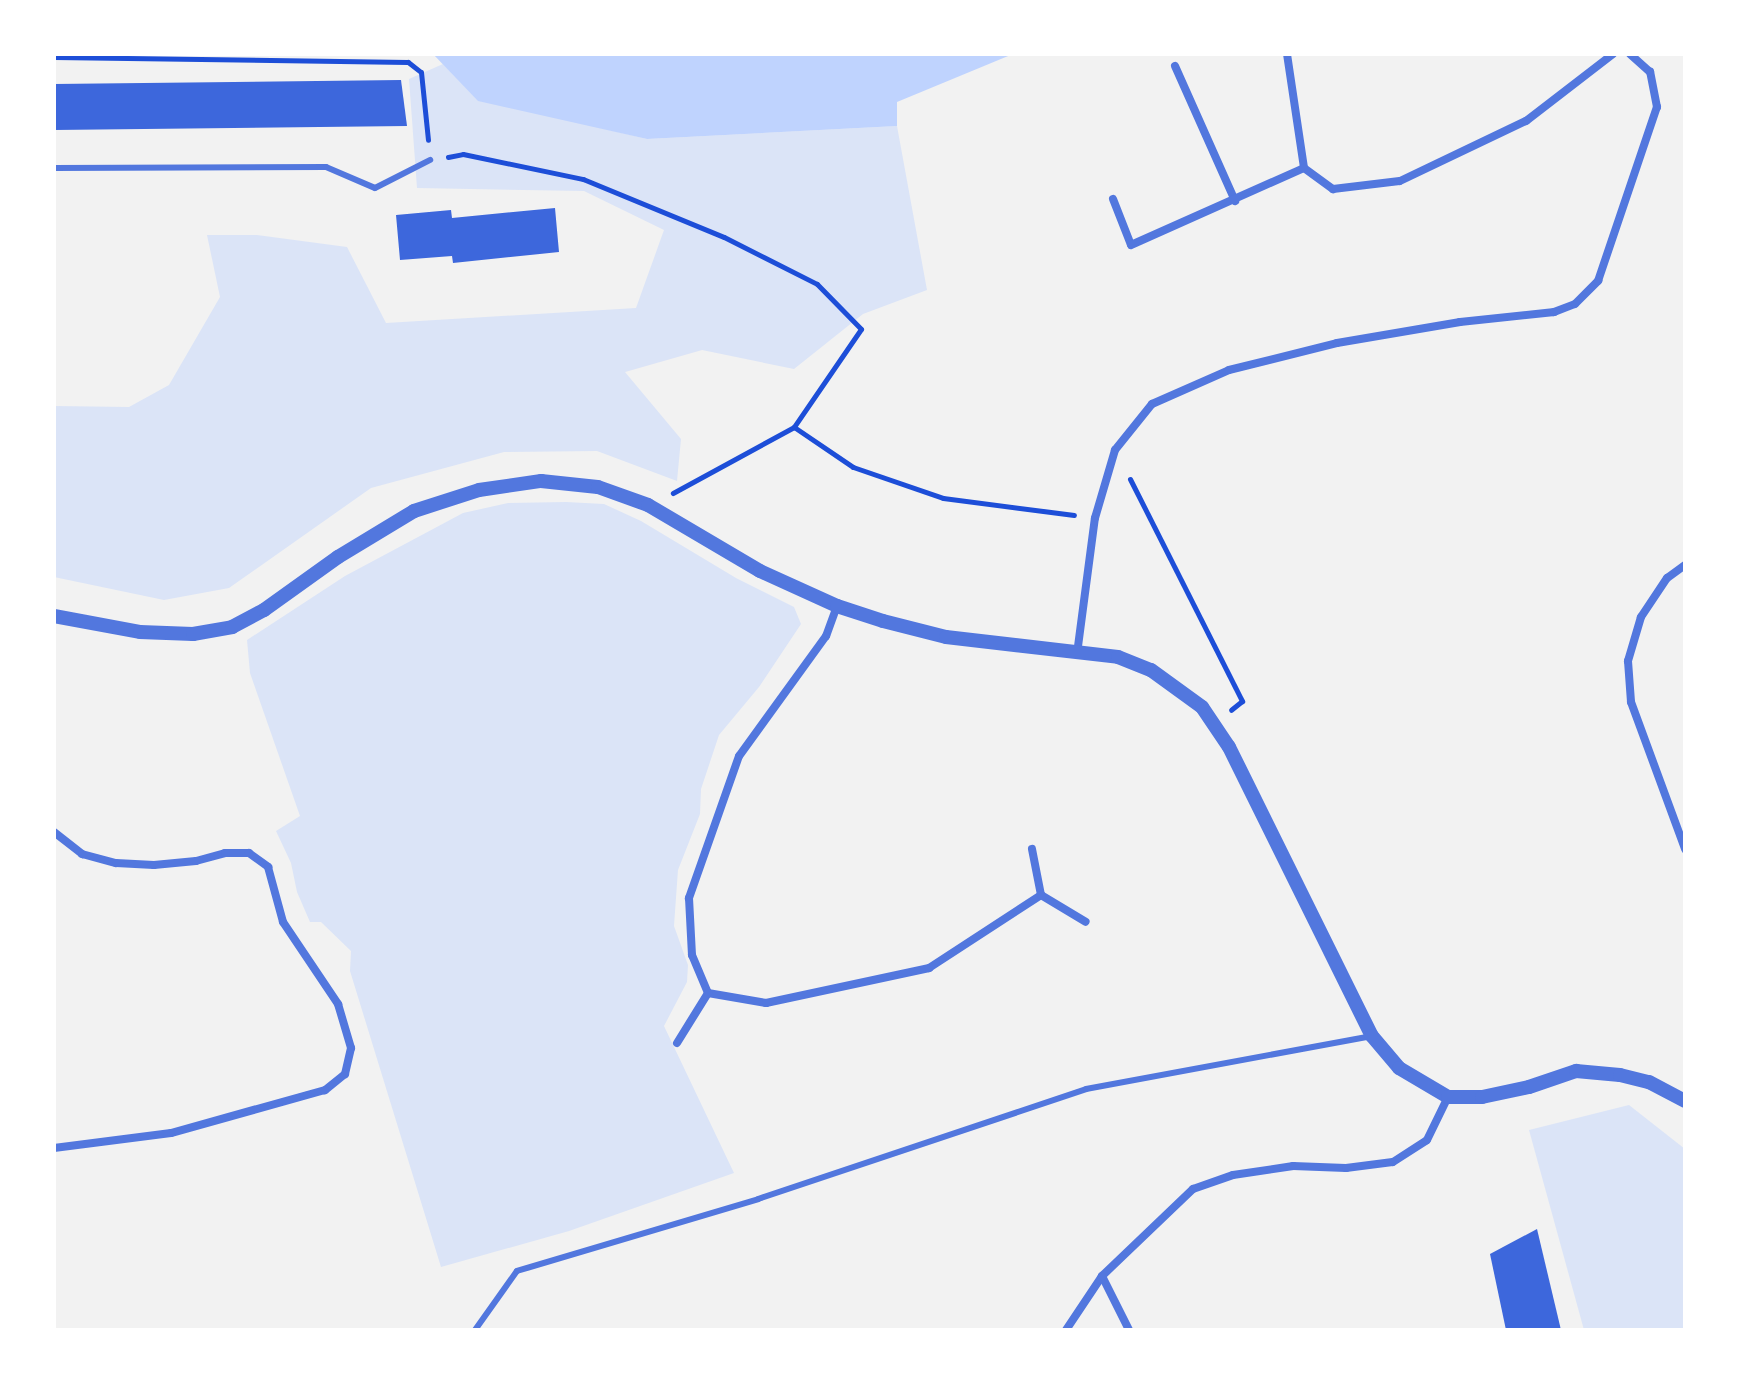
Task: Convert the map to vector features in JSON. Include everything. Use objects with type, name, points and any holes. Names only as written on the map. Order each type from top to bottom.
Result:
[{"type":"street","points":[[1287,54],[1304,168],[1333,189],[1400,181],[1526,121],[1613,54]]},
{"type":"street","points":[[1077,654],[1095,518],[1115,450],[1152,404],[1229,370],[1337,343],[1460,322],[1554,312],[1575,304],[1598,281],[1657,107],[1650,72],[1630,54]]},
{"type":"street","points":[[1175,66],[1235,201]]},
{"type":"street","points":[[1113,199],[1131,245],[1304,168]]},
{"type":"street","points":[[54,616],[140,632],[193,634],[232,627],[264,610],[338,557],[414,511],[479,490],[541,481],[598,487],[651,507],[760,571],[837,606],[946,637],[1118,657],[1151,670],[1202,707],[1229,747],[1372,1036],[1399,1068],[1448,1097],[1482,1097],[1529,1087],[1576,1071],[1620,1075],[1649,1082],[1685,1101]]},
{"type":"street","points":[[1685,565],[1667,578],[1641,617],[1628,661],[1631,702],[1685,849]]},
{"type":"street","points":[[708,993],[692,955],[689,898],[739,756],[826,636],[837,606]]},
{"type":"street","points":[[54,832],[82,854],[116,863],[154,865],[196,861],[225,853],[249,853],[268,867],[283,922],[338,1004],[351,1048],[345,1074],[325,1090],[171,1133],[54,1148]]},
{"type":"street","points":[[1032,849],[1041,895],[1086,922]]},
{"type":"street","points":[[708,993],[766,1003],[929,968],[1041,895]]},
{"type":"street","points":[[677,1043],[708,993]]},
{"type":"street","points":[[1066,1330],[1102,1276],[1193,1189],[1233,1175],[1293,1166],[1346,1168],[1393,1162],[1427,1140],[1448,1097]]},
{"type":"street","points":[[1102,1276],[1129,1330]]},
{"type":"lane","points":[[54,168],[326,167],[375,188],[430,160]]},
{"type":"lane","points":[[475,1330],[517,1271],[758,1199],[1086,1089],[1372,1036]]},
{"type":"path","points":[[54,57],[408,62],[421,72],[430,160],[463,154],[583,179],[724,237],[817,284],[861,329],[794,427],[651,507]]},
{"type":"path","points":[[794,427],[853,467],[943,498],[1095,518]]},
{"type":"path","points":[[1115,450],[1242,701],[1214,725]]},
{"type":"shaded area","points":[[443,64],[476,98],[647,139],[897,126],[927,290],[863,314],[794,369],[702,350],[625,372],[681,439],[677,481],[597,451],[504,452],[371,488],[229,588],[164,600],[54,577],[54,406],[129,407],[169,385],[220,297],[207,235],[257,235],[347,247],[386,323],[636,308],[664,230],[584,191],[417,188],[409,79]]},
{"type":"shaded area","points":[[508,503],[604,504],[641,521],[736,578],[794,607],[801,624],[759,687],[719,735],[701,789],[700,814],[678,870],[674,926],[688,965],[687,982],[664,1026],[734,1173],[569,1231],[441,1267],[350,971],[351,951],[321,922],[310,922],[297,892],[291,863],[276,831],[300,816],[250,673],[247,640],[345,576],[463,513]]},
{"type":"shaded area","points":[[1629,1105],[1685,1149],[1685,1330],[1584,1330],[1529,1130]]},
{"type":"water","points":[[433,54],[1013,54],[897,102],[897,126],[647,139],[478,101]]},
{"type":"building","points":[[401,80],[407,126],[54,130],[54,84]]},
{"type":"building","points":[[555,208],[559,252],[453,263],[452,256],[400,260],[396,215],[451,210],[452,218]]},
{"type":"building","points":[[1537,1229],[1561,1330],[1506,1330],[1490,1254]]}]
